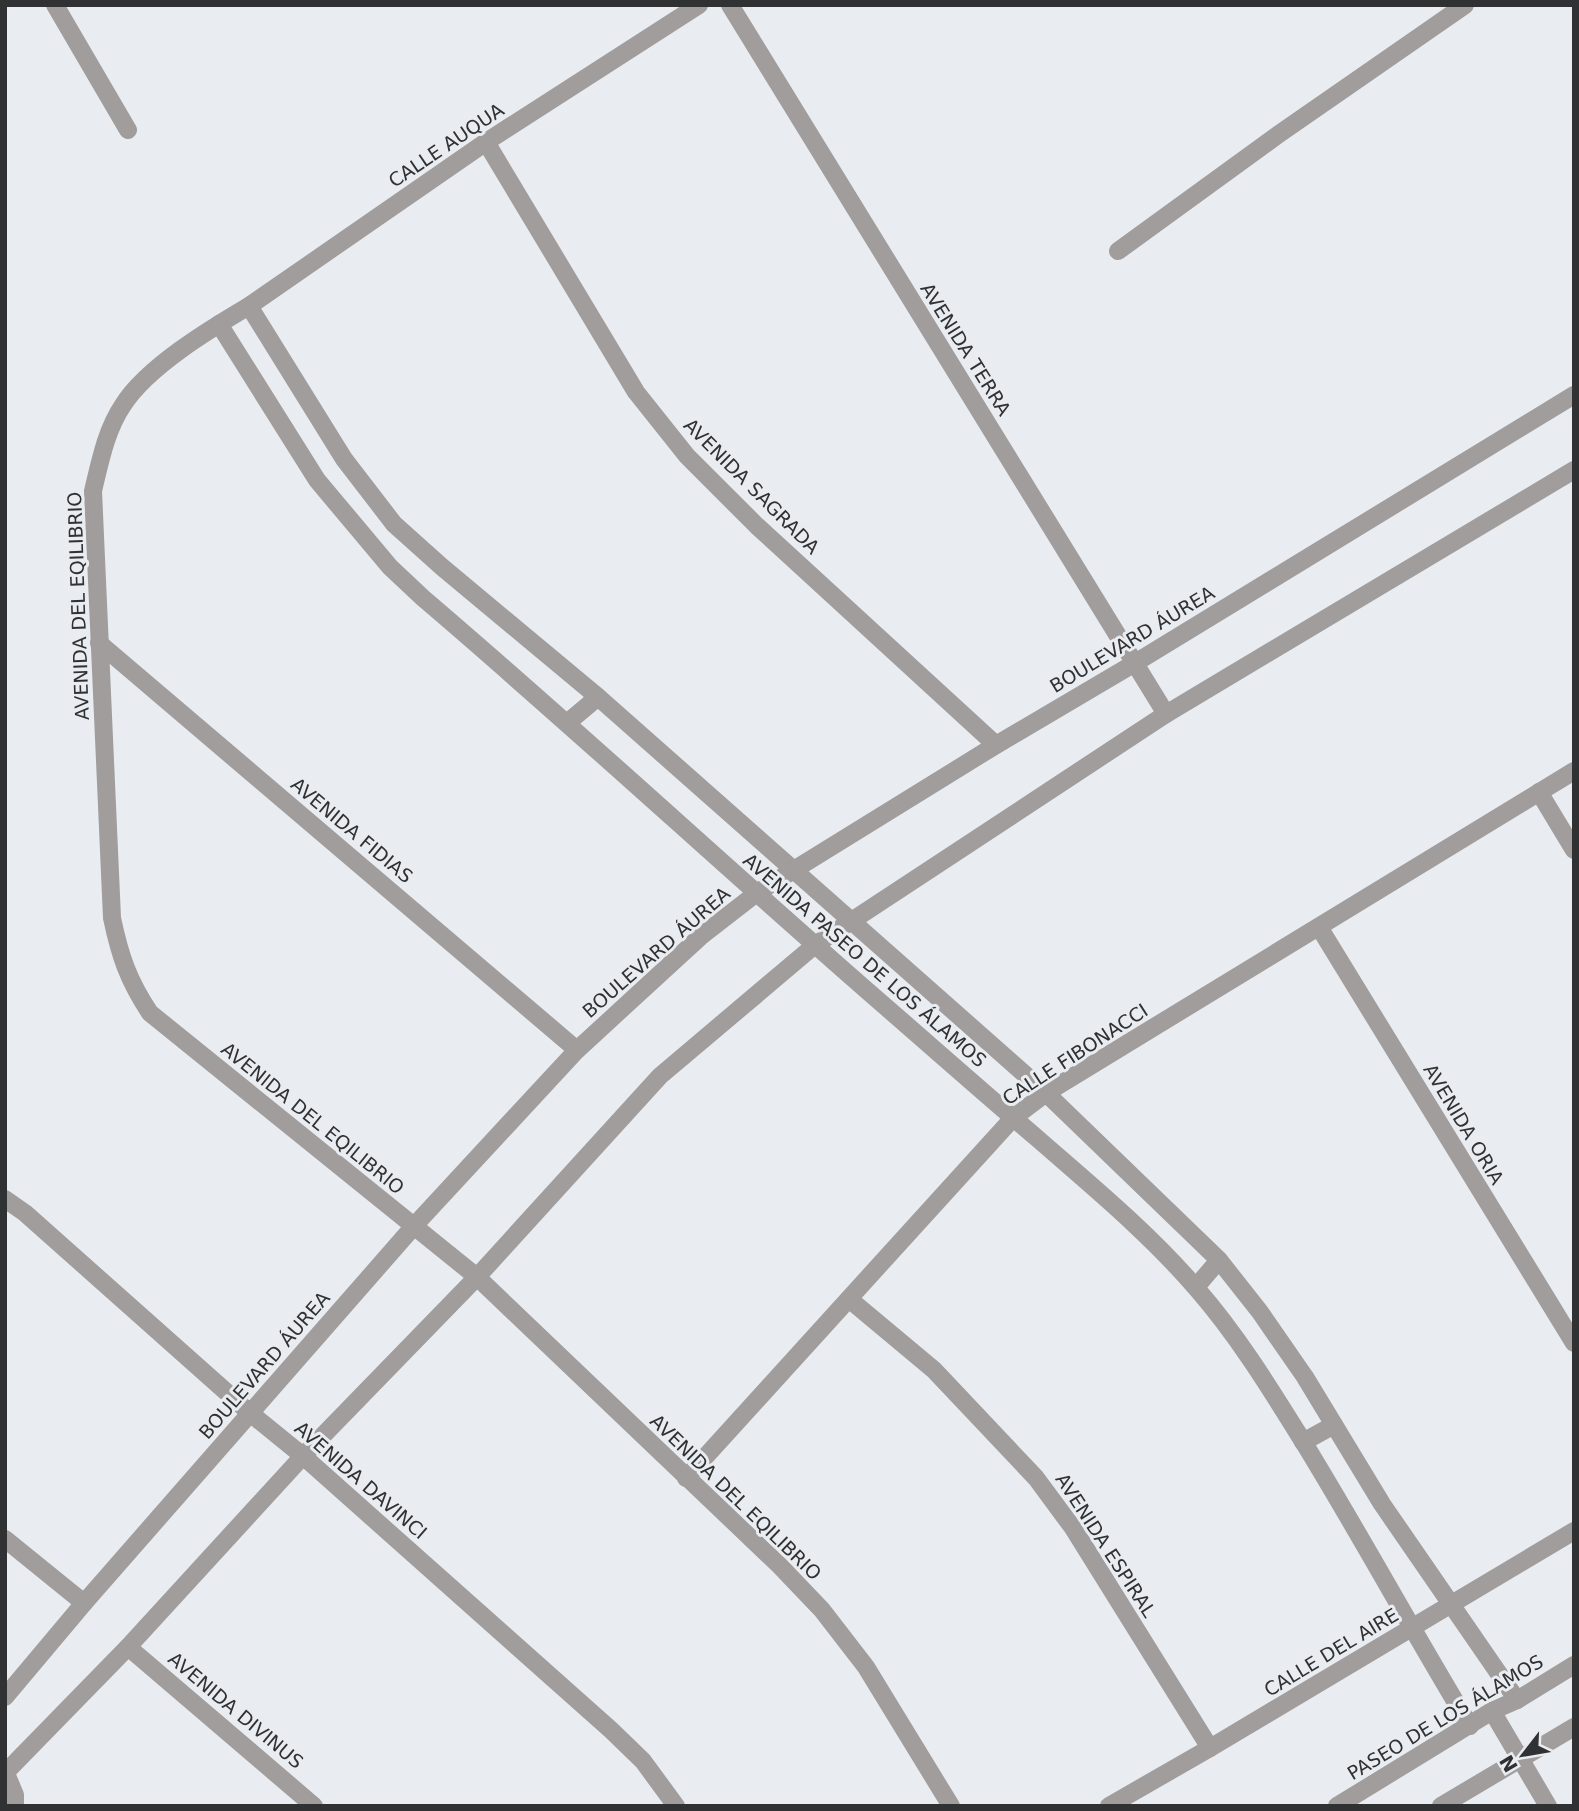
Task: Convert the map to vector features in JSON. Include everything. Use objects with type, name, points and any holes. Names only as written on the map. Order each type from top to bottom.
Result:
[{"type":"street","points":[[55,5],[128,130]]},
{"type":"street","name":"CALLE AUQUA","points":[[219,324],[486,142],[699,5]]},
{"type":"street","name":"AVENIDA TERRA","points":[[730,5],[1166,714]]},
{"type":"street","points":[[1118,251],[1279,134],[1465,5]]},
{"type":"street","name":"AVENIDA SAGRADA","points":[[486,142],[636,392],[687,456],[757,526],[996,745]]},
{"type":"street","name":"AVENIDA PASEO DE LOS ÁLAMOS","points":[[249,306],[344,460],[394,524],[598,697],[1046,1094],[1219,1260],[1260,1312],[1334,1424],[1382,1504],[1517,1700]]},
{"type":"street","name":"AVENIDA PASEO DE LOS ÁLAMOS","points":[[219,324],[317,480],[368,542],[423,598],[1120,1212],[1196,1287],[1243,1349],[1303,1442],[1469,1726]]},
{"type":"street","name":"AVENIDA DEL EQILIBRIO","points":[[219,324],[152,373],[123,404],[104,443],[93,491],[112,918],[119,955],[132,985],[150,1013],[477,1277],[780,1566],[821,1610],[866,1667],[951,1806]]},
{"type":"street","name":"BOULEVARD ÁUREA","points":[[5,1697],[414,1226],[577,1049],[700,937],[758,892],[1574,395]]},
{"type":"street","points":[[15,1806],[15,1796],[6,1772],[128,1647],[303,1456],[477,1277],[660,1076],[815,945],[850,921],[1166,714],[1574,470]]},
{"type":"street","points":[[368,542],[394,524]]},
{"type":"street","name":"AVENIDA FIDIAS","points":[[99,643],[577,1049]]},
{"type":"street","points":[[567,723],[598,697]]},
{"type":"street","name":"CALLE FIBONACCI","points":[[686,1478],[1013,1118],[1046,1094],[1574,771]]},
{"type":"street","points":[[1539,792],[1574,850]]},
{"type":"street","name":"AVENIDA ORIA","points":[[1319,927],[1574,1343]]},
{"type":"street","name":"AVENIDA DAVINCI","points":[[5,1199],[25,1213],[250,1413],[303,1456],[611,1730],[643,1761],[676,1806]]},
{"type":"street","points":[[1196,1287],[1219,1260]]},
{"type":"street","name":"AVENIDA ESPIRAL","points":[[849,1299],[934,1370],[1036,1478],[1073,1528],[1210,1748]]},
{"type":"street","points":[[1303,1442],[1334,1424]]},
{"type":"street","name":"CALLE DEL AIRE","points":[[1109,1806],[1574,1531]]},
{"type":"street","points":[[5,1539],[84,1603]]},
{"type":"street","name":"AVENIDA DIVINUS","points":[[128,1647],[314,1806]]},
{"type":"street","name":"PASEO DE LOS ÁLAMOS","points":[[1337,1806],[1492,1711],[1517,1700],[1574,1665]]},
{"type":"street","points":[[1492,1711],[1548,1806]]},
{"type":"street","points":[[1441,1806],[1574,1727]]}]
